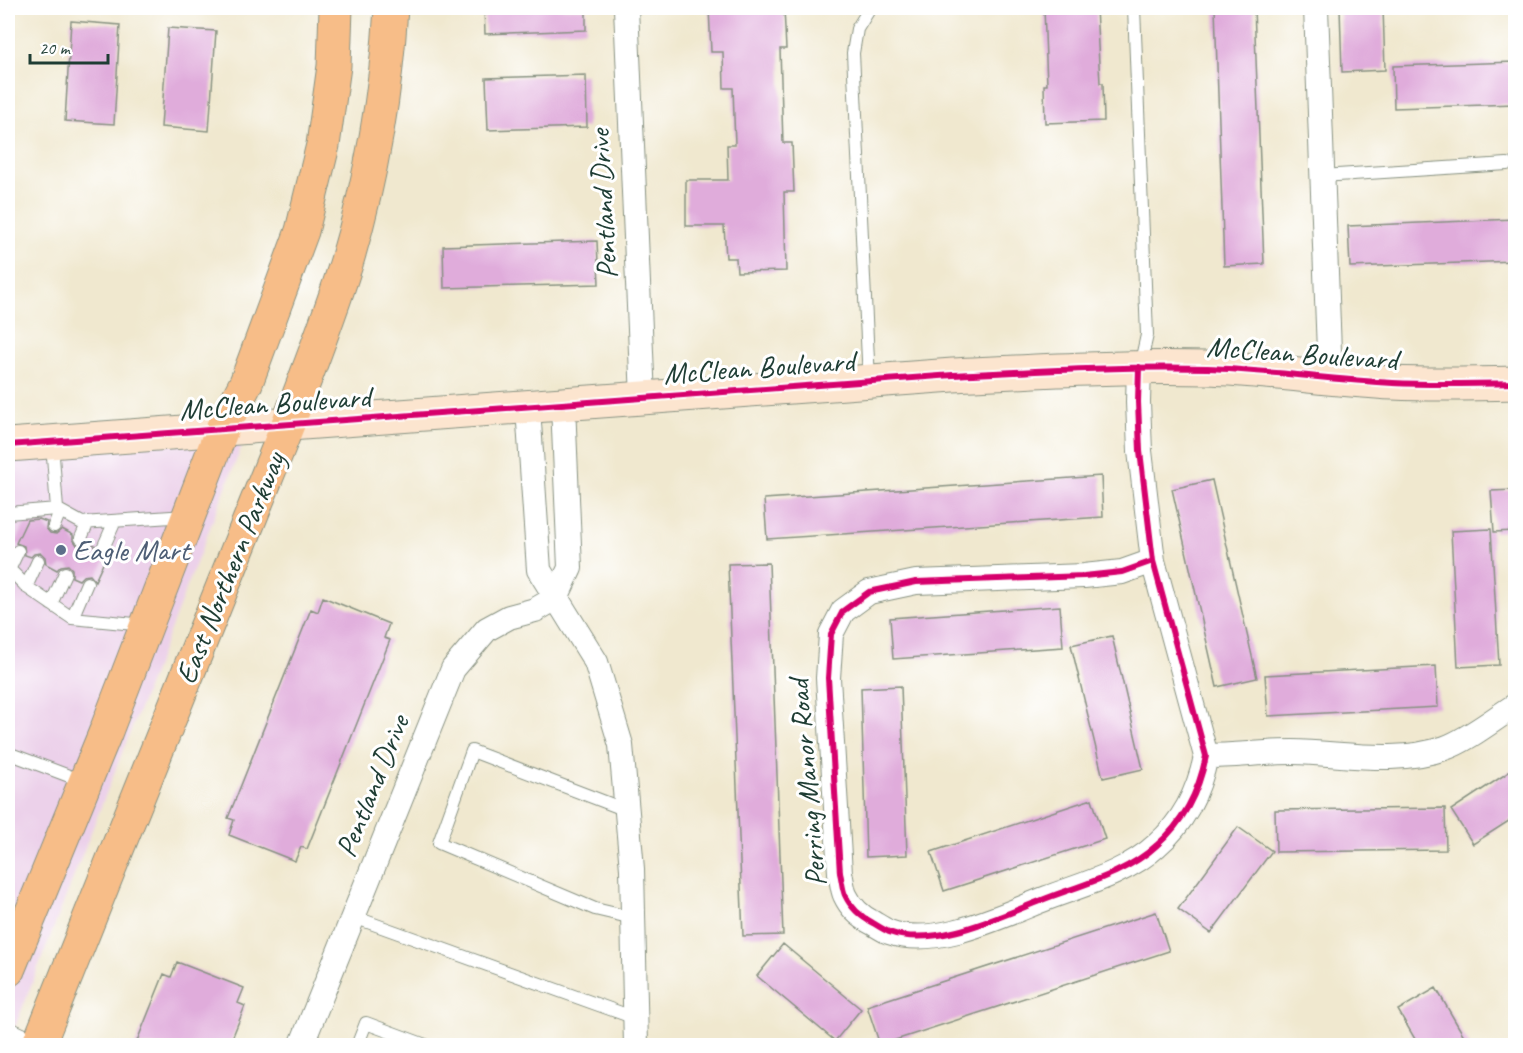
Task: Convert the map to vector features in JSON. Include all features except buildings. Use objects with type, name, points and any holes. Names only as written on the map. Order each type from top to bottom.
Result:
[{"type":"main road","name":"East Northern Parkway","points":[[8,970],[148,626],[222,429],[246,383],[302,231],[323,145],[333,66],[336,8]]},
{"type":"main road","name":"East Northern Parkway","points":[[36,1046],[288,424],[339,283],[369,176],[385,87],[391,8]]},
{"type":"street","name":"Pentland Drive","points":[[626,8],[643,398]]},
{"type":"street","name":"McClean Boulevard","points":[[1316,8],[1330,378]]},
{"type":"street","name":"McClean Boulevard","points":[[8,445],[953,375],[1139,368],[1209,369],[1393,383],[1463,385],[1515,383]]},
{"type":"street","name":"Perring Manor Road","points":[[1139,368],[1140,451],[1154,561],[1206,756],[1195,796],[1176,825],[1142,858],[1110,874],[950,934],[916,936],[890,933],[856,912],[845,895],[840,873],[828,678],[831,634],[843,611],[869,592],[916,582],[1084,576],[1122,572],[1154,561]]},
{"type":"street","points":[[556,598],[570,568],[563,405]]},
{"type":"street","points":[[528,408],[539,570],[596,662],[621,745],[632,869],[636,1046]]},
{"type":"street","name":"Pentland Drive","points":[[301,1046],[453,669],[487,629],[509,617],[535,610],[556,598]]},
{"type":"street","points":[[1206,756],[1293,752],[1357,757],[1421,754],[1447,747],[1515,705]]},
{"type":"street","points":[[8,1034],[36,1046]]},
{"type":"lane","points":[[869,381],[853,53],[857,29],[870,8]]},
{"type":"lane","points":[[1134,8],[1147,335],[1139,368]]},
{"type":"lane","points":[[1322,176],[1507,164]]},
{"type":"lane","points":[[51,442],[59,510],[54,526]]},
{"type":"lane","points":[[8,513],[35,514],[59,510],[82,523],[189,516]]},
{"type":"lane","points":[[103,548],[115,521]]},
{"type":"lane","points":[[81,538],[88,522]]},
{"type":"lane","points":[[18,551],[8,569],[26,586],[72,618],[148,626]]},
{"type":"lane","points":[[26,586],[38,561]]},
{"type":"lane","points":[[51,604],[65,573]]},
{"type":"lane","points":[[72,618],[87,583]]},
{"type":"lane","points":[[626,810],[472,751],[439,843],[595,909],[633,918]]},
{"type":"lane","points":[[8,753],[86,782]]},
{"type":"lane","points":[[354,917],[635,1018]]},
{"type":"lane","points":[[357,1046],[366,1023],[428,1046]]},
{"type":"shaded area","points":[[247,433],[11,1037],[8,1036],[8,450]]},
{"type":"cycle path","points":[[1139,367],[1140,451],[1153,561],[1206,756],[1189,805],[1167,836],[1132,863],[1105,877],[990,921],[948,933],[907,936],[887,931],[860,915],[845,895],[840,873],[828,678],[831,634],[843,611],[869,592],[916,582],[1084,576],[1122,572],[1153,561]]},
{"type":"cycle path","points":[[8,445],[953,375],[1048,370],[1207,368],[1393,383],[1516,383]]},
{"type":"place","name":"Eagle Mart","points":[[61,550]]}]
